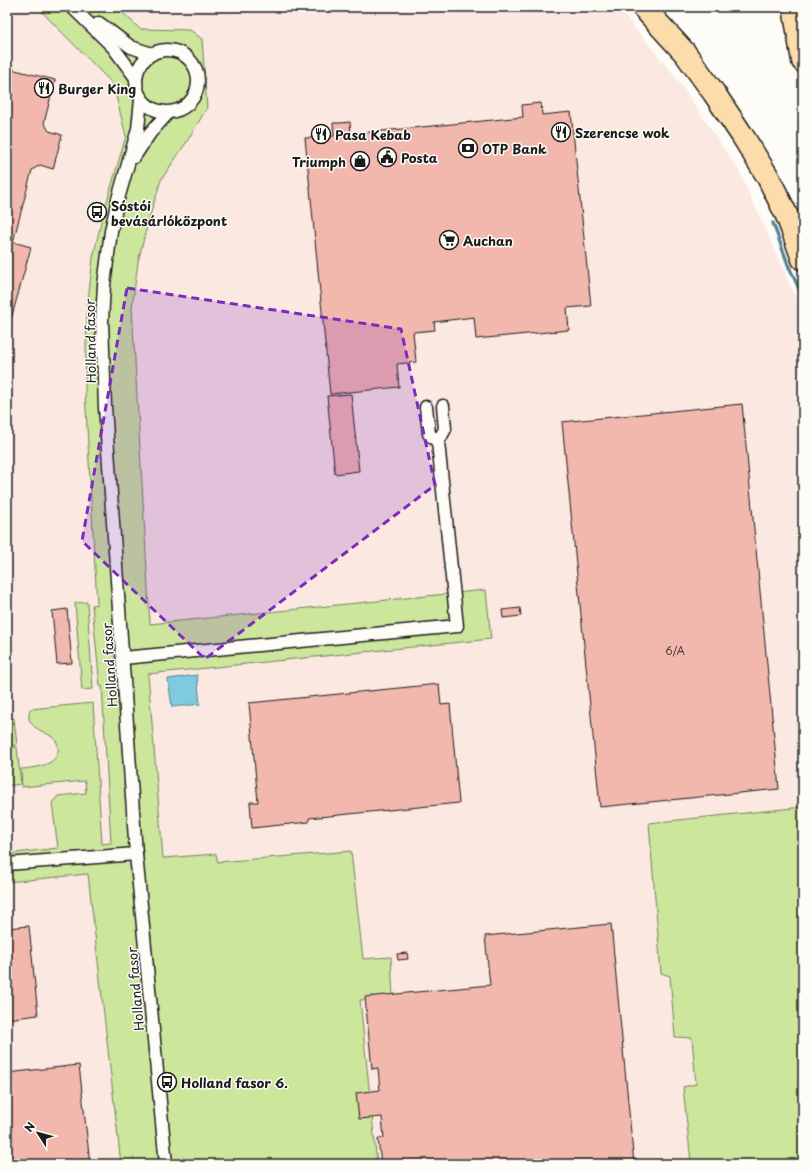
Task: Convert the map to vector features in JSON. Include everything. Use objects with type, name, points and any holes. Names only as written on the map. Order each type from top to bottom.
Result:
[{"type":"highway","points":[[643,7],[685,53],[742,135],[768,177],[788,218],[803,259]]},
{"type":"highway","points":[[794,7],[803,61]]},
{"type":"street","points":[[72,7],[113,47],[136,78]]},
{"type":"street","points":[[83,7],[97,22],[120,41],[131,48],[152,54]]},
{"type":"street","points":[[163,50],[177,51],[190,59],[198,72],[198,88],[193,100],[184,109],[168,113],[153,110],[141,99],[137,89],[137,72],[143,62],[152,54],[163,50]]},
{"type":"street","name":"Holland fasor","points":[[141,99],[138,129],[118,199],[107,257],[102,321],[105,408],[136,854],[166,1164]]},
{"type":"street","name":"Holland fasor","points":[[128,166],[150,133],[168,113]]},
{"type":"street","points":[[123,658],[456,626],[438,442],[445,429],[443,406]]},
{"type":"street","points":[[426,407],[429,434],[438,442]]},
{"type":"street","points":[[7,864],[136,854]]},
{"type":"highlighted area","points":[[127,288],[401,329],[435,485],[205,659],[82,541]]},
{"type":"shaded area","points":[[7,7],[37,7],[113,84],[126,136],[102,218],[93,258],[87,309],[85,391],[111,843],[7,854]]},
{"type":"shaded area","points":[[117,7],[617,7],[675,76],[739,171],[803,313],[803,807],[649,823],[670,976],[675,1036],[692,1037],[696,1084],[683,1087],[691,1163],[377,1164],[360,1000],[393,999],[391,957],[363,959],[351,851],[217,862],[216,854],[163,858],[148,674],[491,639],[486,590],[150,625],[132,308],[138,262],[161,180],[207,108],[190,30],[140,29]]},
{"type":"shaded area","points":[[88,874],[121,1164],[7,1164],[7,882]]},
{"type":"green space","points":[[37,7],[117,7],[140,29],[190,30],[202,39],[207,108],[161,180],[138,262],[132,308],[150,624],[486,590],[491,639],[148,674],[163,858],[216,854],[218,862],[351,851],[363,959],[391,957],[393,999],[360,1000],[377,1164],[121,1164],[88,874],[7,882],[7,854],[58,848],[52,803],[58,796],[86,793],[85,781],[22,787],[21,769],[37,767],[48,763],[56,757],[58,752],[57,744],[54,739],[35,727],[30,721],[30,709],[93,703],[102,844],[111,843],[102,686],[100,686],[92,605],[97,604],[85,391],[87,309],[93,258],[102,218],[126,136],[113,84]]},
{"type":"green space","points":[[87,602],[93,689],[82,690],[75,603]]},
{"type":"green space","points":[[14,718],[17,745],[7,746],[7,719]]},
{"type":"green space","points":[[17,747],[21,784],[7,786],[7,748]]},
{"type":"green space","points":[[803,807],[803,1164],[683,1164],[691,1162],[683,1087],[696,1084],[692,1038],[675,1037],[670,976],[661,973],[649,823]]},
{"type":"water","points":[[197,675],[200,704],[172,707],[168,679]]},
{"type":"building","points":[[7,68],[55,80],[44,123],[49,131],[62,135],[53,169],[40,165],[32,170],[13,242],[31,247],[7,334]]},
{"type":"building","name":"Auchan","points":[[541,103],[542,115],[571,112],[591,306],[567,308],[569,330],[476,339],[474,317],[434,322],[435,330],[413,332],[416,362],[397,364],[399,387],[330,394],[305,138],[334,136],[333,123],[350,122],[351,134],[523,117],[522,105]]},
{"type":"building","name":"Pasa Kebab","points":[[326,131],[326,136],[316,137],[316,132]]},
{"type":"building","points":[[351,394],[359,471],[335,474],[327,396]]},
{"type":"building","points":[[742,404],[779,789],[600,807],[562,422]]},
{"type":"building","points":[[520,608],[521,616],[503,618],[502,610]]},
{"type":"building","points":[[67,609],[72,663],[57,664],[52,611]]},
{"type":"building","points":[[439,684],[441,705],[450,704],[459,803],[309,818],[309,822],[252,828],[250,802],[258,802],[249,703]]},
{"type":"building","points":[[611,924],[634,1164],[381,1164],[378,1139],[384,1138],[382,1117],[359,1119],[356,1093],[380,1090],[378,1068],[372,1069],[365,997],[490,985],[485,936]]},
{"type":"building","points":[[29,926],[38,1015],[7,1019],[7,928]]},
{"type":"building","points":[[407,953],[408,959],[398,960],[397,954]]},
{"type":"building","points":[[79,1065],[90,1164],[7,1164],[7,1073]]},
{"type":"waterway","points":[[773,223],[789,267],[803,297]]},
{"type":"place","name":"Burger King","points":[[44,88]]},
{"type":"place","name":"Szerencse wok","points":[[561,132]]},
{"type":"place","name":"Pasa Kebab","points":[[321,134]]},
{"type":"place","name":"OTP Bank","points":[[468,148]]},
{"type":"place","name":"Posta","points":[[387,157]]},
{"type":"place","name":"Triumph","points":[[360,161]]},
{"type":"place","name":"Sóstói bevásárlóközpont","points":[[97,212]]},
{"type":"place","name":"Auchan","points":[[449,240]]},
{"type":"place","name":"Holland fasor 6.","points":[[167,1082]]}]
